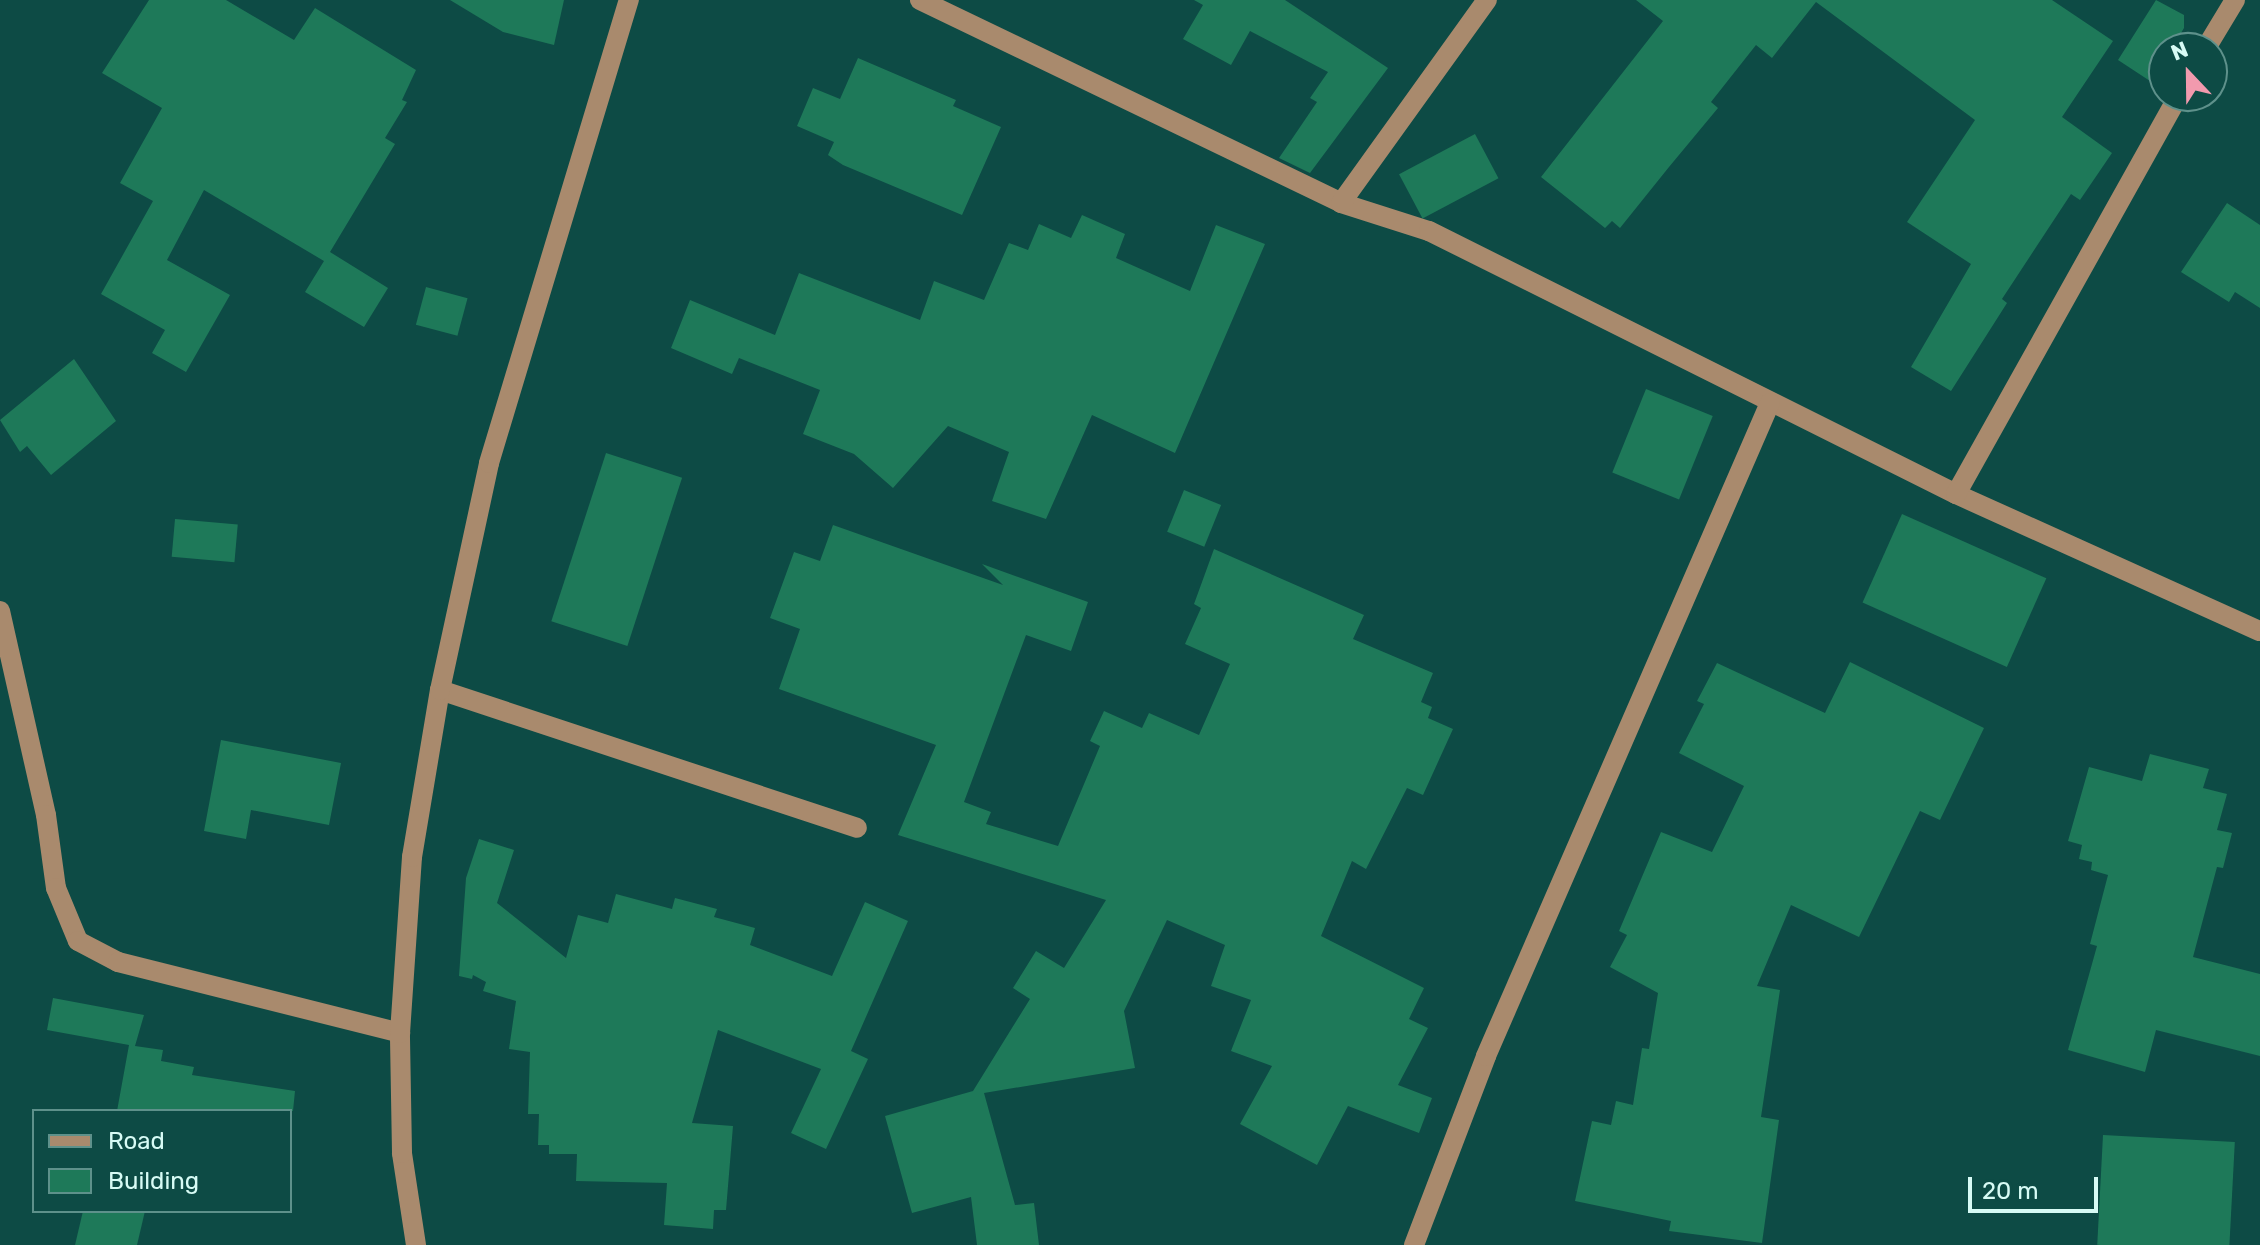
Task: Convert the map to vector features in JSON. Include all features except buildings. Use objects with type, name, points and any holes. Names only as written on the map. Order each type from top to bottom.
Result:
[{"type":"street","points":[[416,1245],[402,1153],[400,1033],[412,857],[440,690],[489,463],[629,0]]},
{"type":"street","points":[[920,0],[1341,203],[1429,231],[1956,494],[2260,631]]},
{"type":"street","points":[[1341,203],[1487,0]]},
{"type":"street","points":[[2216,32],[2235,0]]},
{"type":"street","points":[[1956,494],[2169,112]]},
{"type":"street","points":[[1414,1245],[1486,1056],[1770,403]]},
{"type":"street","points":[[0,611],[46,815],[56,888],[78,941],[118,962],[400,1033]]},
{"type":"street","points":[[440,690],[857,828]]}]
